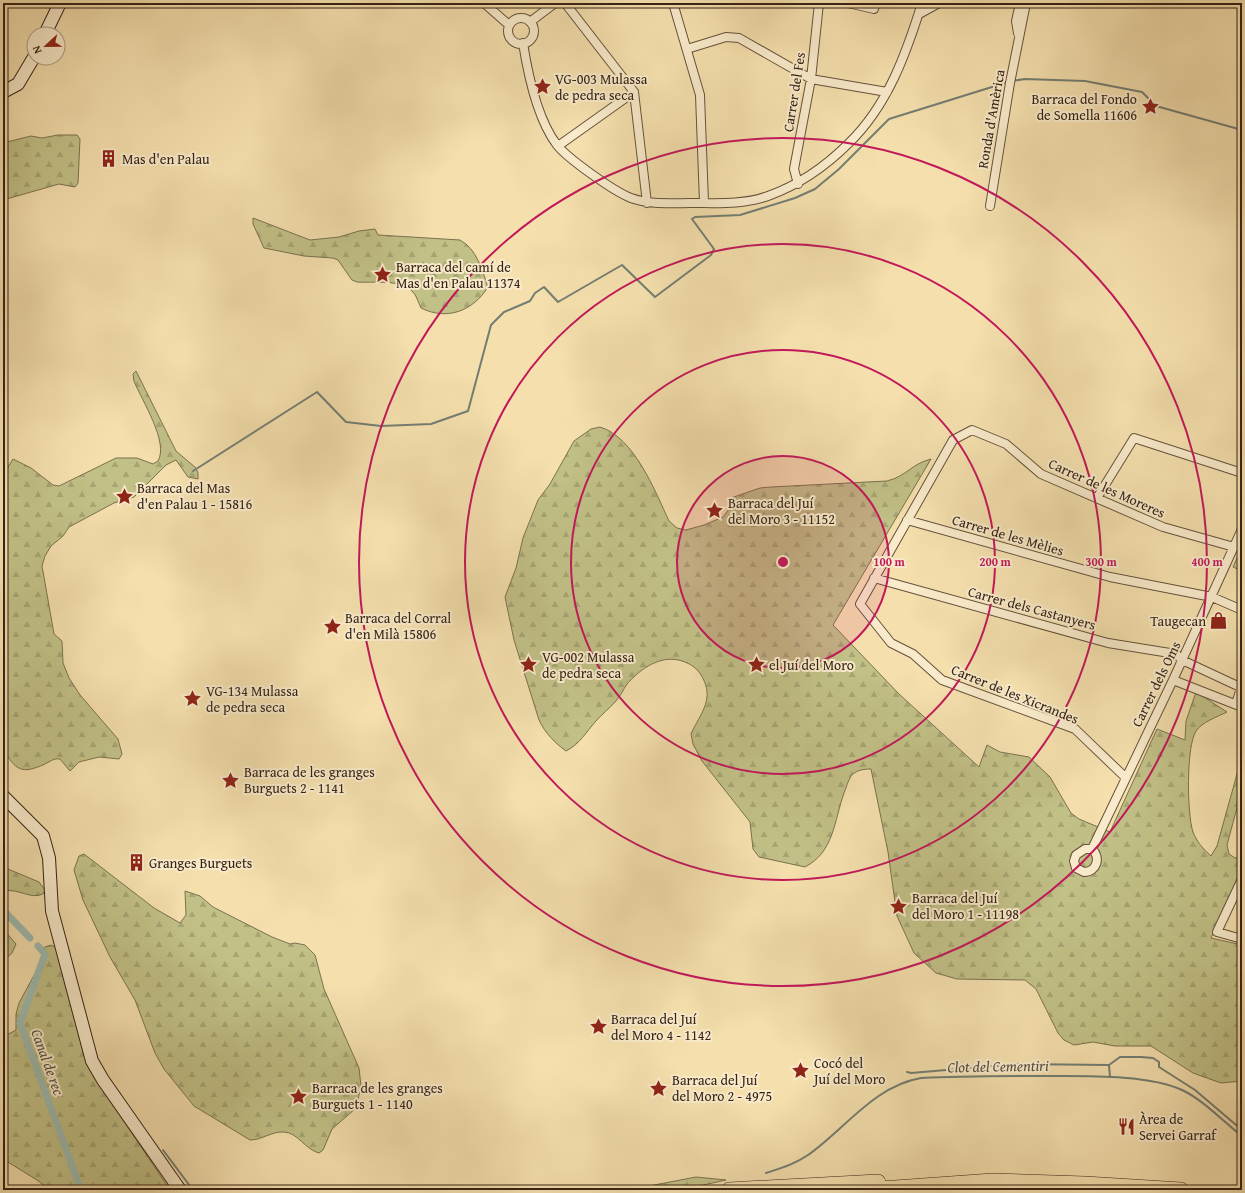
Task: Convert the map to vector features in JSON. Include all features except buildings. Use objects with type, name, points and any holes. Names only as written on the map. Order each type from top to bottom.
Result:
[{"type":"highway","points":[[867,1190],[993,1181],[1085,1184],[1182,1190]]},
{"type":"highway","points":[[729,1190],[901,1182],[919,1186]]},
{"type":"street","points":[[484,3],[509,25],[509,35],[515,42],[523,43],[530,40],[533,35],[533,27],[530,22],[523,18],[518,18],[509,25]]},
{"type":"street","points":[[530,22],[555,3]]},
{"type":"street","points":[[565,3],[634,92],[647,203]]},
{"type":"street","points":[[673,3],[700,95],[704,203]]},
{"type":"street","name":"Carrer del Fes","points":[[798,184],[794,169],[812,79],[819,3]]},
{"type":"street","points":[[848,3],[874,9],[876,3]]},
{"type":"street","points":[[523,43],[539,109],[558,146],[573,161],[629,198],[647,203],[722,204],[745,202],[767,197],[798,184],[849,143],[869,119],[887,92],[906,54],[922,3]]},
{"type":"street","points":[[919,14],[939,3]]},
{"type":"street","name":"Ronda d'Amèrica","points":[[1018,36],[1016,21],[1020,3]]},
{"type":"street","name":"Ronda d'Amèrica","points":[[990,206],[1018,36],[1026,3]]},
{"type":"street","points":[[49,26],[59,4]]},
{"type":"street","points":[[687,49],[726,37],[739,38],[812,79],[887,92]]},
{"type":"street","points":[[3,92],[18,84],[29,66]]},
{"type":"street","points":[[558,146],[634,92]]},
{"type":"street","name":"Carrer de les Moreres","points":[[907,520],[953,440],[972,430],[1006,444],[1041,474],[1163,527],[1234,547]]},
{"type":"street","points":[[1096,498],[1134,438],[1242,473]]},
{"type":"street","points":[[874,578],[907,520]]},
{"type":"street","name":"Carrer de les Mèlies","points":[[907,520],[1110,577],[1212,597],[1242,610]]},
{"type":"street","name":"Carrer dels Oms","points":[[1092,849],[1212,597],[1242,529]]},
{"type":"street","name":"Carrer de les Xicrandes","points":[[874,578],[860,604],[891,643],[913,654],[942,680],[1075,729],[1125,777]]},
{"type":"street","name":"Carrer dels Castanyers","points":[[874,578],[1108,643],[1176,654],[1182,660],[1242,688]]},
{"type":"street","points":[[1173,680],[1239,705],[1242,688]]},
{"type":"street","points":[[3,796],[43,836],[49,858],[52,911],[92,1061],[103,1080],[180,1190]]},
{"type":"street","points":[[1242,879],[1217,932],[1242,939]]},
{"type":"green space","points":[[58,135],[77,135],[80,139],[78,183],[75,187],[59,184],[3,200],[3,143],[31,136],[42,138]]},
{"type":"green space","points":[[253,218],[310,240],[339,237],[359,231],[375,229],[378,235],[460,240],[475,254],[488,287],[475,302],[467,308],[450,313],[440,314],[431,312],[421,308],[414,293],[407,287],[386,282],[357,282],[352,280],[338,260],[333,258],[304,256],[264,248],[253,224]]},
{"type":"green space","points":[[136,371],[176,451],[196,468],[198,479],[188,477],[176,460],[166,465],[134,497],[114,503],[69,527],[63,536],[51,546],[45,556],[42,566],[54,634],[62,641],[63,663],[69,678],[80,695],[118,739],[122,754],[119,759],[99,757],[79,762],[70,771],[60,759],[54,759],[37,767],[24,770],[15,766],[3,748],[3,471],[5,472],[13,459],[31,468],[53,485],[59,486],[116,458],[137,458],[153,464],[158,461],[160,443],[153,421],[134,381],[133,374]]},
{"type":"green space","points":[[600,427],[612,433],[633,453],[650,481],[669,521],[677,528],[686,530],[704,525],[723,517],[729,509],[731,498],[760,488],[887,481],[900,476],[924,461],[931,459],[833,625],[899,694],[979,767],[987,745],[1000,752],[1029,757],[1050,777],[1071,813],[1079,819],[1110,832],[1157,729],[1185,740],[1186,721],[1196,692],[1227,712],[1206,722],[1196,731],[1190,751],[1188,781],[1193,832],[1200,845],[1211,856],[1217,846],[1242,756],[1242,789],[1227,845],[1229,854],[1235,858],[1242,857],[1242,868],[1211,938],[1242,945],[1242,1081],[1221,1083],[1193,1073],[1151,1046],[1115,1046],[1093,1042],[1074,1045],[1064,1040],[1058,1033],[1036,989],[1025,980],[957,979],[936,973],[914,953],[897,916],[888,852],[871,769],[858,771],[851,776],[844,793],[832,835],[822,853],[815,861],[805,867],[759,857],[753,849],[750,822],[702,761],[693,744],[691,734],[703,711],[707,699],[707,693],[706,686],[700,673],[687,663],[674,659],[659,661],[645,668],[632,678],[617,700],[598,718],[575,745],[566,751],[554,741],[539,720],[514,640],[505,597],[516,568],[523,538],[538,500],[550,484],[574,441],[591,429]]},
{"type":"green space","points":[[1242,547],[1242,571],[1233,567]]},
{"type":"green space","points":[[84,854],[154,908],[180,923],[186,915],[185,891],[200,896],[213,907],[272,937],[290,944],[295,943],[305,945],[315,955],[324,989],[359,1068],[361,1086],[356,1108],[332,1129],[323,1150],[319,1153],[314,1151],[293,1135],[284,1132],[250,1140],[194,1106],[164,1069],[155,1053],[135,1000],[110,957],[83,900],[74,870],[79,856]]},
{"type":"green space","points":[[3,867],[39,882],[45,890],[43,894],[34,896],[15,891],[3,891]]},
{"type":"green space","points":[[3,929],[16,944],[12,953],[3,961]]},
{"type":"green space","points":[[51,945],[55,947],[58,952],[88,1063],[117,1111],[170,1190],[50,1190],[3,1159],[3,1037],[16,1030],[16,1014],[19,1003],[38,968],[45,947]]},
{"type":"green space","points":[[696,1177],[726,1180],[681,1190],[628,1190]]},
{"type":"waterway","points":[[1012,81],[1025,79],[1085,81],[1142,92],[1156,106],[1242,130]]},
{"type":"waterway","points":[[193,471],[317,392],[346,422],[381,426],[431,424],[468,411],[491,325],[504,312],[530,301],[535,293],[544,287],[558,302],[622,265],[655,297],[711,255],[714,249],[692,219],[695,217],[740,215],[795,198],[815,189],[839,169],[889,119],[1008,82]]},
{"type":"waterway","name":"Canal de rec","points":[[3,910],[30,938]]},
{"type":"waterway","name":"Canal de rec","points":[[38,946],[45,954],[20,1023],[81,1190]]},
{"type":"waterway","points":[[907,1072],[911,1073],[1017,1064],[1109,1065],[1120,1057],[1153,1058],[1159,1062],[1159,1067],[1195,1090],[1242,1130]]},
{"type":"waterway","points":[[1109,1065],[1110,1077]]},
{"type":"waterway","name":"Clot del Cementiri","points":[[766,1173],[793,1163],[808,1155],[822,1145],[874,1099],[904,1083],[921,1078],[1085,1076],[1120,1077],[1154,1081],[1182,1090],[1206,1105],[1242,1136]]},
{"type":"waterway","points":[[163,1150],[193,1190]]},
{"type":"place","name":"VG-003 Mulassa de pedra seca","points":[[542,87]]},
{"type":"place","name":"Barraca del Fondo de Somella 11606","points":[[1150,107]]},
{"type":"place","name":"Mas d'en Palau","points":[[109,159]]},
{"type":"place","name":"Barraca del camí de Mas d'en Palau 11374","points":[[383,275]]},
{"type":"place","name":"Barraca del Mas d'en Palau 1 - 15816","points":[[124,496]]},
{"type":"place","name":"Barraca del Juí del Moro 3 - 11152","points":[[715,511]]},
{"type":"place","name":"Taugecan","points":[[1219,621]]},
{"type":"place","name":"Barraca del Corral d'en Milà 15806","points":[[332,626]]},
{"type":"place","name":"VG-002 Mulassa de pedra seca","points":[[529,665]]},
{"type":"place","name":"el Juí del Moro","points":[[756,665]]},
{"type":"place","name":"VG-134 Mulassa de pedra seca","points":[[193,699]]},
{"type":"place","name":"Barraca de les granges Burguets 2 - 1141","points":[[231,780]]},
{"type":"place","name":"Granges Burguets","points":[[136,863]]},
{"type":"place","name":"Barraca del Juí del Moro 1 - 11198","points":[[899,906]]},
{"type":"place","name":"Barraca del Juí del Moro 4 - 1142","points":[[598,1027]]},
{"type":"place","name":"Cocó del Juí del Moro","points":[[801,1071]]},
{"type":"place","name":"Barraca del Juí del Moro 2 - 4975","points":[[659,1088]]},
{"type":"place","name":"Barraca de les granges Burguets 1 - 1140","points":[[299,1096]]},
{"type":"place","name":"Àrea de Servei Garraf","points":[[1126,1127]]}]
